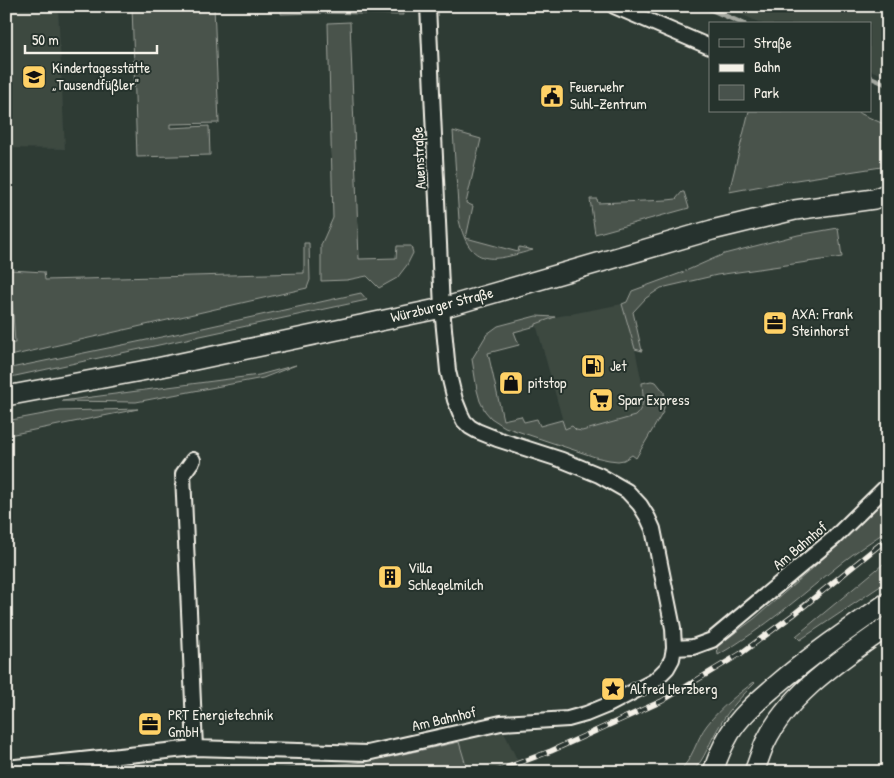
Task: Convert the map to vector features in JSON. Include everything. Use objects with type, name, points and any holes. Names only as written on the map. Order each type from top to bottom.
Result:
[{"type":"main road","name":"Würzburger Straße","points":[[6,396],[152,369],[442,308],[712,230],[795,210],[883,197]]},
{"type":"main road","points":[[712,772],[730,734],[756,703],[789,674],[836,638],[888,602]]},
{"type":"main road","points":[[754,772],[766,742],[781,717],[796,698],[837,662],[888,626]]},
{"type":"street","name":"Auenstraße","points":[[428,6],[442,308]]},
{"type":"street","points":[[614,6],[709,47]]},
{"type":"street","points":[[442,308],[448,371],[455,400],[464,421],[470,427],[497,439],[562,460],[599,475],[627,491],[640,506],[653,530],[672,628],[674,648]]},
{"type":"street","points":[[193,460],[183,474],[194,748]]},
{"type":"street","name":"Am Bahnhof","points":[[6,768],[194,748],[367,753],[501,723],[568,719],[586,714],[654,680],[672,659],[674,648],[693,647],[712,640],[834,538],[888,485]]},
{"type":"shaded area","name":"Kindertagesstätte „Tausendfüßler\"","points":[[6,6],[58,6],[65,149],[6,148]]},
{"type":"shaded area","points":[[722,6],[888,6],[888,77],[872,71],[872,22],[758,22]]},
{"type":"shaded area","name":"Jet","points":[[622,304],[635,349],[644,403],[635,416],[631,418],[582,431],[565,429],[536,324],[555,317]]},
{"type":"shaded area","points":[[503,730],[523,772],[240,772],[366,762]]},
{"type":"green space","points":[[132,6],[214,6],[219,123],[170,124],[170,128],[209,126],[210,155],[137,157]]},
{"type":"green space","points":[[281,6],[403,6],[403,15],[281,14]]},
{"type":"green space","points":[[350,22],[359,259],[396,258],[397,246],[411,246],[413,253],[397,278],[379,288],[367,276],[347,280],[321,281],[321,245],[333,218],[328,23]]},
{"type":"green space","points":[[749,112],[857,112],[888,126],[888,166],[729,192]]},
{"type":"green space","points":[[453,131],[481,139],[466,203],[473,206],[466,238],[518,252],[519,247],[533,250],[506,257],[485,258],[477,254],[470,247],[464,236],[459,220]]},
{"type":"green space","points":[[684,192],[689,208],[595,234],[590,199],[597,199],[598,203],[667,200],[676,199]]},
{"type":"green space","points":[[838,228],[842,257],[717,275],[661,288],[646,298],[633,312],[642,351],[635,349],[622,304],[627,302],[632,291],[681,273],[724,254],[798,235]]},
{"type":"green space","points":[[304,243],[309,243],[310,280],[307,288],[6,357],[6,344],[15,343],[10,270],[44,272],[45,280],[304,273]]},
{"type":"green space","points":[[361,293],[367,300],[6,378],[6,369]]},
{"type":"green space","points":[[536,316],[555,317],[536,324],[536,326],[514,332],[519,345],[488,353],[503,420],[521,416],[524,422],[537,419],[540,426],[562,420],[565,429],[572,426],[576,430],[582,431],[635,416],[642,405],[642,383],[656,382],[664,392],[665,403],[663,412],[636,458],[632,455],[618,461],[595,457],[505,427],[491,418],[485,411],[477,390],[472,359],[487,334],[498,326]]},
{"type":"green space","points":[[296,365],[263,378],[136,402],[62,401],[259,375]]},
{"type":"green space","points":[[138,409],[6,435],[6,421],[60,411]]},
{"type":"green space","points":[[888,495],[888,530],[849,557],[767,623],[718,655],[717,646],[754,619],[813,568],[857,523]]},
{"type":"green space","points":[[888,560],[888,581],[800,640],[796,636]]},
{"type":"green space","points":[[754,682],[724,719],[697,767],[692,772],[678,772],[691,756],[703,731],[712,719],[729,702]]},
{"type":"green space","points":[[459,742],[467,769],[458,772],[250,771],[366,762]]},
{"type":"waterway","points":[[703,6],[739,22]]},
{"type":"waterway","points":[[872,78],[888,85]]},
{"type":"railway","points":[[495,772],[551,751],[662,701],[740,654],[793,615],[888,538]]},
{"type":"place","name":"Kindertagesstätte „Tausendfüßler\"","points":[[34,77]]},
{"type":"place","name":"Feuerwehr Suhl-Zentrum","points":[[552,96]]},
{"type":"place","name":"AXA: Frank Steinhorst","points":[[775,323]]},
{"type":"place","name":"Jet","points":[[593,366]]},
{"type":"place","name":"pitstop","points":[[511,383]]},
{"type":"place","name":"Spar Express","points":[[601,400]]},
{"type":"place","name":"Villa Schlegelmilch","points":[[390,577]]},
{"type":"place","name":"Alfred Herzberg","points":[[613,689]]},
{"type":"place","name":"PRT Energietechnik GmbH","points":[[150,724]]}]
